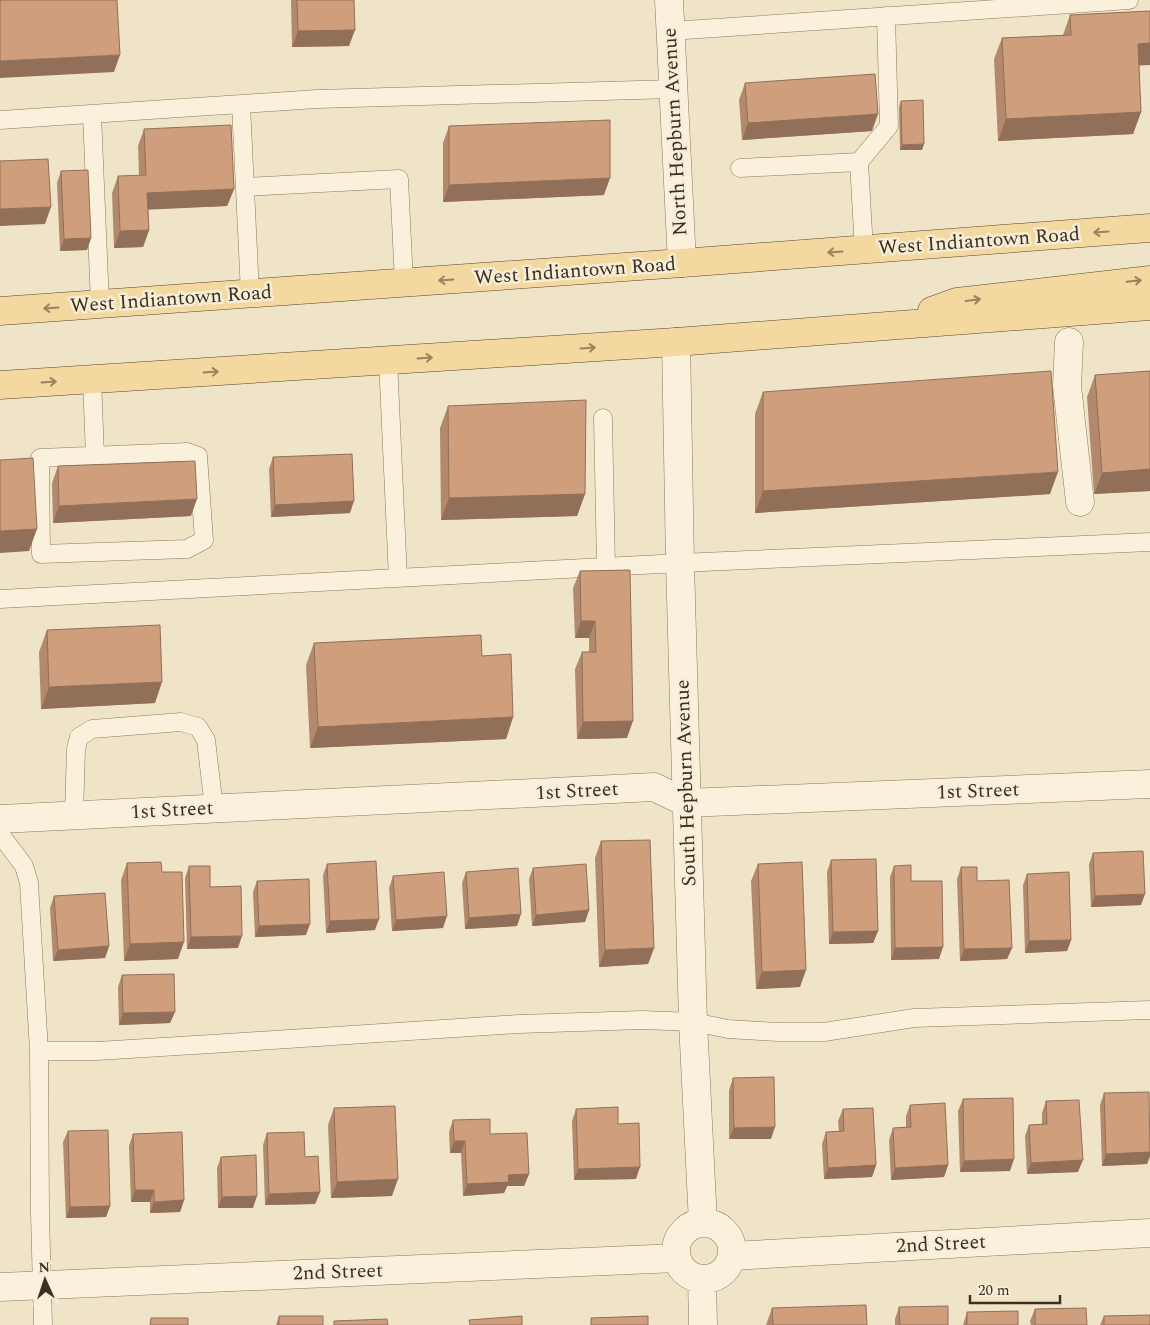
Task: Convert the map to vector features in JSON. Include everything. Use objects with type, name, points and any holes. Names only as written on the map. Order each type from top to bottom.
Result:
[{"type":"main road","name":"West Indiantown Road","points":[[0,311],[1150,228]]},
{"type":"main road","points":[[893,326],[957,302],[1150,280]]},
{"type":"main road","points":[[0,385],[676,342],[1150,306]]},
{"type":"street","name":"North Hepburn Avenue","points":[[669,0],[682,263]]},
{"type":"street","name":"South Hepburn Avenue","points":[[676,342],[680,563],[693,1022],[702,1223]]},
{"type":"street","points":[[1069,342],[1067,386],[1080,502]]},
{"type":"street","name":"1st Street","points":[[0,819],[654,787],[687,803],[1150,784]]},
{"type":"street","points":[[702,1223],[711,1223],[725,1232],[730,1239],[732,1256],[725,1270],[711,1278],[694,1278],[680,1266],[677,1258],[677,1242],[687,1228],[702,1223]]},
{"type":"street","name":"2nd Street","points":[[732,1256],[1150,1233]]},
{"type":"street","name":"2nd Street","points":[[0,1286],[677,1258]]},
{"type":"street","points":[[702,1279],[703,1325]]},
{"type":"lane","points":[[670,31],[1129,0]]},
{"type":"lane","points":[[864,250],[859,162],[889,126],[886,16]]},
{"type":"lane","points":[[0,120],[317,99],[673,89]]},
{"type":"lane","points":[[241,105],[250,293]]},
{"type":"lane","points":[[92,115],[100,304]]},
{"type":"lane","points":[[740,168],[859,162]]},
{"type":"lane","points":[[245,187],[399,179],[404,283]]},
{"type":"lane","points":[[388,360],[398,578]]},
{"type":"lane","points":[[92,379],[95,456]]},
{"type":"lane","points":[[603,418],[606,567]]},
{"type":"lane","points":[[187,452],[198,456],[204,540],[188,549],[41,554],[40,458],[95,456],[187,452]]},
{"type":"lane","points":[[0,599],[680,563],[1150,542]]},
{"type":"lane","points":[[74,815],[76,749],[79,737],[92,729],[181,722],[198,727],[206,740],[214,808]]},
{"type":"lane","points":[[0,834],[24,866],[29,883],[39,1051],[43,1325]]},
{"type":"lane","points":[[39,1051],[144,1048],[519,1024],[643,1020],[693,1022],[728,1029],[824,1032],[914,1018],[1150,1010]]},
{"type":"building","points":[[0,0],[117,0],[120,55],[0,61]]},
{"type":"building","points":[[297,0],[354,0],[355,30],[298,31]]},
{"type":"building","points":[[1150,11],[1150,43],[1138,44],[1141,112],[1006,119],[1002,38],[1071,35],[1070,15]]},
{"type":"building","points":[[875,74],[878,114],[748,123],[745,83]]},
{"type":"building","points":[[923,100],[924,144],[902,145],[901,101]]},
{"type":"building","points":[[610,120],[610,178],[449,185],[449,126]]},
{"type":"building","points":[[231,125],[234,189],[147,193],[149,230],[120,231],[118,176],[146,175],[144,129]]},
{"type":"building","points":[[48,159],[51,207],[0,209],[0,161]]},
{"type":"building","points":[[88,170],[91,238],[64,239],[61,171]]},
{"type":"building","points":[[1051,371],[1058,472],[763,491],[763,392]]},
{"type":"building","points":[[1150,371],[1150,469],[1102,473],[1095,375]]},
{"type":"building","points":[[586,400],[585,494],[449,498],[448,406]]},
{"type":"building","points":[[352,454],[354,501],[275,505],[273,457]]},
{"type":"building","points":[[33,458],[37,529],[0,531],[0,460]]},
{"type":"building","points":[[195,461],[197,499],[59,506],[58,466]]},
{"type":"building","points":[[630,570],[633,721],[583,722],[582,652],[596,652],[595,621],[581,621],[580,571]]},
{"type":"building","points":[[160,625],[162,682],[49,687],[47,630]]},
{"type":"building","points":[[481,635],[482,656],[511,654],[513,717],[318,727],[314,643]]},
{"type":"building","points":[[650,840],[654,948],[605,950],[601,841]]},
{"type":"building","points":[[1143,851],[1145,894],[1095,896],[1093,853]]},
{"type":"building","points":[[876,859],[878,931],[833,932],[831,860]]},
{"type":"building","points":[[376,861],[379,919],[330,921],[327,864]]},
{"type":"building","points":[[161,862],[162,872],[182,872],[184,942],[130,944],[127,863]]},
{"type":"building","points":[[802,862],[806,970],[762,972],[758,864]]},
{"type":"building","points":[[586,864],[589,910],[536,915],[533,868]]},
{"type":"building","points":[[911,865],[911,881],[942,881],[943,947],[895,948],[894,866]]},
{"type":"building","points":[[189,866],[210,866],[210,887],[241,886],[242,936],[191,937]]},
{"type":"building","points":[[961,867],[977,867],[977,881],[1009,880],[1012,948],[964,949]]},
{"type":"building","points":[[518,868],[521,914],[469,918],[466,872]]},
{"type":"building","points":[[444,872],[447,916],[396,920],[393,876]]},
{"type":"building","points":[[1069,872],[1071,940],[1029,941],[1027,874]]},
{"type":"building","points":[[309,879],[310,924],[259,926],[257,881]]},
{"type":"building","points":[[105,893],[109,946],[58,950],[54,896]]},
{"type":"building","points":[[174,974],[175,1012],[123,1013],[122,975]]},
{"type":"building","points":[[774,1077],[775,1127],[734,1128],[733,1078]]},
{"type":"building","points":[[1149,1092],[1150,1152],[1106,1154],[1104,1093]]},
{"type":"building","points":[[1013,1098],[1014,1159],[964,1161],[963,1099]]},
{"type":"building","points":[[1079,1100],[1083,1160],[1031,1163],[1029,1125],[1047,1124],[1046,1101]]},
{"type":"building","points":[[945,1103],[948,1165],[895,1168],[893,1128],[911,1127],[910,1105]]},
{"type":"building","points":[[395,1106],[398,1179],[337,1182],[334,1108]]},
{"type":"building","points":[[618,1107],[618,1124],[639,1123],[640,1167],[578,1169],[576,1109]]},
{"type":"building","points":[[873,1108],[876,1165],[828,1168],[826,1132],[844,1131],[843,1109]]},
{"type":"building","points":[[490,1119],[490,1134],[527,1133],[529,1174],[508,1175],[509,1182],[467,1184],[465,1141],[454,1141],[453,1120]]},
{"type":"building","points":[[108,1130],[110,1206],[70,1207],[68,1131]]},
{"type":"building","points":[[182,1132],[184,1200],[154,1202],[154,1190],[135,1190],[133,1134]]},
{"type":"building","points":[[304,1132],[305,1157],[318,1156],[320,1192],[269,1194],[267,1133]]},
{"type":"building","points":[[256,1155],[257,1196],[222,1197],[221,1157]]},
{"type":"building","points":[[866,1305],[867,1325],[773,1325],[772,1308]]},
{"type":"building","points":[[948,1306],[948,1325],[900,1325],[899,1307]]},
{"type":"building","points":[[1086,1308],[1087,1325],[1035,1325],[1035,1309]]},
{"type":"building","points":[[1018,1311],[1018,1325],[967,1325],[967,1312]]},
{"type":"building","points":[[1150,1315],[1150,1325],[1104,1325],[1104,1316]]},
{"type":"building","points":[[279,1316],[323,1316],[323,1325],[279,1325]]},
{"type":"building","points":[[522,1316],[522,1325],[470,1325],[469,1320]]},
{"type":"building","points":[[648,1316],[648,1325],[591,1325],[591,1318]]},
{"type":"building","points":[[151,1318],[188,1318],[188,1325],[150,1325]]},
{"type":"building","points":[[387,1319],[388,1325],[334,1325],[334,1321]]}]
